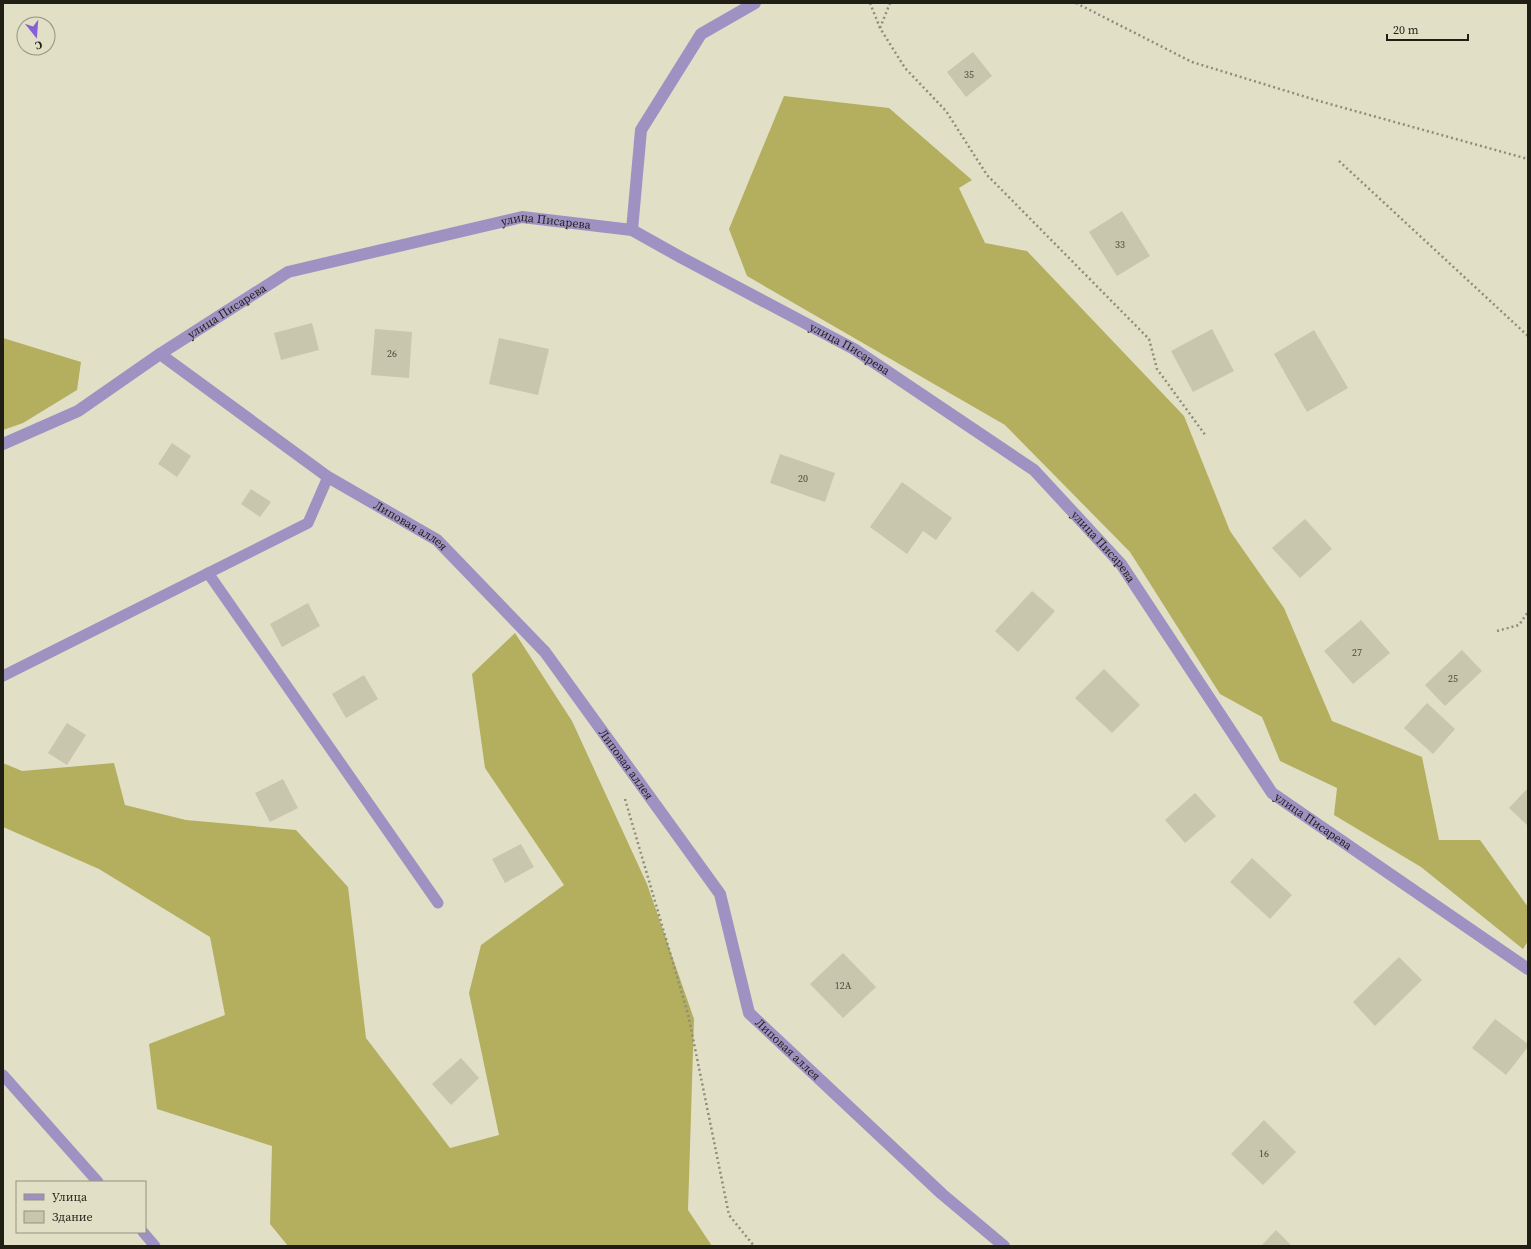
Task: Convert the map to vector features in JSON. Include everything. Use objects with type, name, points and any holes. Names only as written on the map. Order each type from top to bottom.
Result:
[{"type":"street","points":[[632,230],[641,130],[701,34],[755,3]]},
{"type":"street","name":"улица Писарева","points":[[3,444],[78,412],[160,354],[288,272],[522,217],[632,230],[854,349],[1034,470],[1121,564],[1272,792],[1528,970]]},
{"type":"street","name":"Липовая аллея","points":[[160,354],[328,477],[437,540],[545,652],[720,894],[749,1014],[942,1194],[1004,1246]]},
{"type":"lane","points":[[3,676],[308,523],[328,477]]},
{"type":"lane","points":[[208,573],[438,903]]},
{"type":"lane","points":[[3,1075],[97,1181]]},
{"type":"lane","points":[[144,1233],[155,1246]]},
{"type":"path","points":[[870,3],[880,28],[905,68],[946,111],[987,174],[1149,338],[1157,369],[1206,436]]},
{"type":"path","points":[[880,28],[890,3]]},
{"type":"path","points":[[1076,3],[1192,62],[1319,101],[1528,159]]},
{"type":"path","points":[[1339,161],[1528,336]]},
{"type":"path","points":[[1497,631],[1519,626],[1528,612]]},
{"type":"path","points":[[624,796],[688,1014],[729,1215],[754,1246]]},
{"type":"shaded area","points":[[784,96],[889,108],[972,180],[959,188],[985,243],[1027,251],[1184,416],[1230,531],[1284,608],[1332,721],[1422,757],[1439,840],[1480,840],[1528,907],[1528,941],[1523,949],[1421,867],[1334,815],[1337,788],[1280,761],[1262,717],[1220,694],[1130,552],[1005,425],[747,276],[729,229]]},
{"type":"shaded area","points":[[3,338],[81,362],[77,390],[23,423],[3,430]]},
{"type":"shaded area","points":[[515,633],[572,721],[647,884],[694,1019],[688,1210],[712,1246],[288,1246],[270,1224],[272,1146],[157,1109],[149,1044],[225,1015],[210,937],[99,869],[3,827],[3,763],[22,771],[114,763],[125,805],[186,820],[296,830],[348,887],[366,1038],[450,1148],[499,1135],[469,993],[481,945],[564,885],[485,768],[472,674]]},
{"type":"building","points":[[973,52],[992,76],[966,97],[947,72]]},
{"type":"building","points":[[1122,211],[1150,256],[1117,276],[1089,232]]},
{"type":"building","points":[[312,323],[319,350],[281,360],[274,333]]},
{"type":"building","points":[[375,329],[412,332],[409,378],[371,375]]},
{"type":"building","points":[[1212,329],[1234,371],[1193,392],[1171,351]]},
{"type":"building","points":[[1314,330],[1348,388],[1307,412],[1274,354]]},
{"type":"building","points":[[499,338],[549,349],[538,395],[489,384]]},
{"type":"building","points":[[172,443],[191,456],[177,477],[158,464]]},
{"type":"building","points":[[780,454],[835,473],[825,502],[770,483]]},
{"type":"building","points":[[902,482],[952,518],[936,540],[923,531],[907,554],[870,527]]},
{"type":"building","points":[[251,489],[271,502],[260,517],[241,504]]},
{"type":"building","points":[[1305,519],[1332,549],[1300,578],[1272,548]]},
{"type":"building","points":[[1032,591],[1055,611],[1018,652],[995,631]]},
{"type":"building","points":[[308,603],[320,626],[282,647],[270,624]]},
{"type":"building","points":[[1361,620],[1390,653],[1353,684],[1324,651]]},
{"type":"building","points":[[1462,650],[1482,671],[1445,706],[1425,685]]},
{"type":"building","points":[[1104,669],[1140,705],[1112,733],[1075,698]]},
{"type":"building","points":[[364,675],[378,699],[346,718],[332,694]]},
{"type":"building","points":[[1427,703],[1455,729],[1433,754],[1404,728]]},
{"type":"building","points":[[67,723],[86,735],[67,765],[48,753]]},
{"type":"building","points":[[283,779],[298,808],[270,822],[255,793]]},
{"type":"building","points":[[1528,788],[1528,826],[1509,808]]},
{"type":"building","points":[[1195,793],[1216,816],[1185,843],[1165,820]]},
{"type":"building","points":[[521,844],[534,867],[505,883],[492,859]]},
{"type":"building","points":[[1252,858],[1292,895],[1270,919],[1230,882]]},
{"type":"building","points":[[843,953],[876,987],[843,1018],[810,984]]},
{"type":"building","points":[[1399,957],[1422,980],[1375,1026],[1353,1002]]},
{"type":"building","points":[[1495,1019],[1528,1044],[1528,1047],[1506,1075],[1472,1048]]},
{"type":"building","points":[[461,1058],[479,1078],[451,1105],[432,1084]]},
{"type":"building","points":[[1264,1120],[1296,1152],[1263,1185],[1231,1154]]},
{"type":"building","points":[[1276,1230],[1292,1246],[1261,1246]]}]
